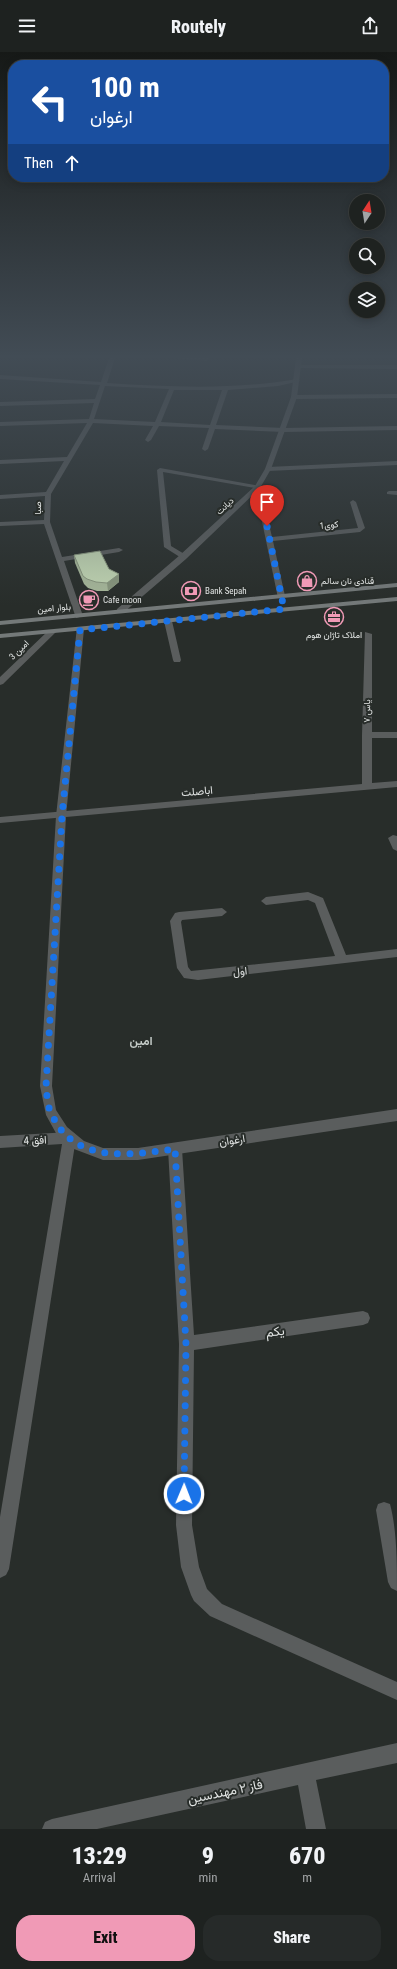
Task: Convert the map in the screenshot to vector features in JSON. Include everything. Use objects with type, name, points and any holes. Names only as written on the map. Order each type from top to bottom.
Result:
[{"type":"main road","name":"بلوار امین","points":[[0,623],[397,585]]},
{"type":"main road","points":[[281,596],[284,609]]},
{"type":"main road","points":[[0,636],[80,630],[397,599]]},
{"type":"street","name":"صبا","points":[[78,441],[48,494],[47,522],[61,559],[79,616]]},
{"type":"street","points":[[206,449],[209,441]]},
{"type":"street","name":"دیانت","points":[[120,612],[183,557],[258,487],[268,469],[280,441]]},
{"type":"street","points":[[0,462],[67,460]]},
{"type":"street","points":[[268,469],[397,463]]},
{"type":"street","points":[[183,557],[168,547],[160,470],[258,487],[281,596]]},
{"type":"street","points":[[389,493],[397,493]]},
{"type":"street","points":[[0,497],[48,494]]},
{"type":"street","name":"کوی1","points":[[270,539],[360,530],[362,528],[353,502]]},
{"type":"street","points":[[0,524],[47,522]]},
{"type":"street","points":[[61,559],[119,550]]},
{"type":"street","points":[[168,621],[177,660]]},
{"type":"street","points":[[0,1569],[70,1138],[62,1131],[50,1111],[46,1086],[62,816],[80,630]]},
{"type":"street","name":"امین 3","points":[[0,682],[52,632]]},
{"type":"street","name":"یاس ۷","points":[[367,787],[366,735],[368,634]]},
{"type":"street","points":[[366,735],[397,734]]},
{"type":"street","name":"اباصلت","points":[[0,820],[62,816],[397,784]]},
{"type":"street","points":[[266,901],[308,896],[319,901],[342,959]]},
{"type":"street","name":"اول","points":[[222,912],[179,916],[175,921],[183,968],[188,975],[198,976],[397,952]]},
{"type":"street","name":"ارغوان","points":[[70,1138],[79,1145],[103,1154],[138,1154],[393,1118]]},
{"type":"street","name":"افق 4","points":[[0,1142],[70,1138]]},
{"type":"street","points":[[175,1149],[186,1344],[184,1524],[190,1567],[200,1595],[216,1610],[397,1690]]},
{"type":"street","name":"یکم","points":[[186,1344],[363,1318]]},
{"type":"street","points":[[384,1510],[397,1582]]},
{"type":"street","name":"فاز ۲ مهندسین","points":[[52,1829],[397,1752]]},
{"type":"street","points":[[305,1773],[316,1829]]},
{"type":"building","points":[[100,551],[109,569],[119,574],[107,583],[96,582],[83,576],[74,555]]},
{"type":"place","name":"قنادی نان سالم","points":[[307,581]]},
{"type":"place","name":"Bank Sepah","points":[[191,591]]},
{"type":"place","name":"Cafe moon","points":[[89,600]]},
{"type":"place","name":"املاک تاژان هوم","points":[[334,617]]},
{"type":"district","name":"امین","points":[[141,1041]]},
{"type":"route","points":[[184,1494],[186,1344],[175,1149],[138,1154],[103,1154],[79,1145],[70,1138],[62,1131],[50,1111],[46,1086],[62,816],[80,630],[284,609],[267,526]]}]
